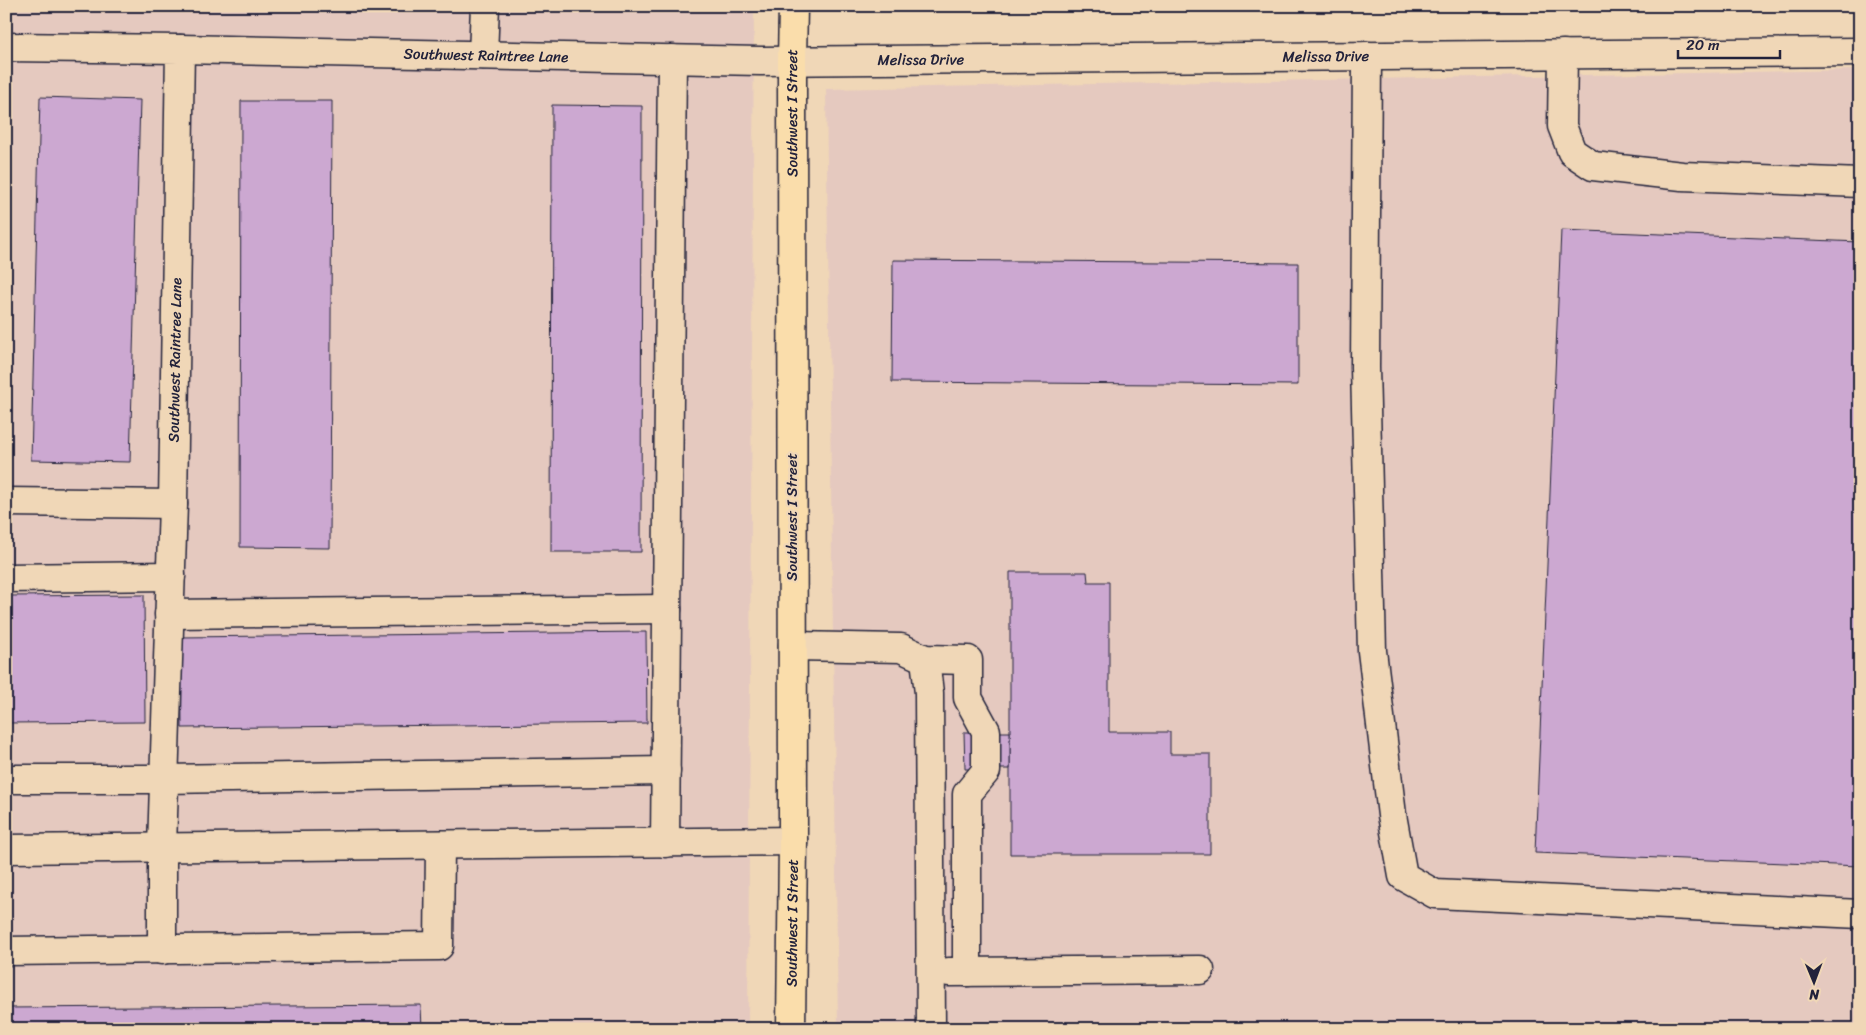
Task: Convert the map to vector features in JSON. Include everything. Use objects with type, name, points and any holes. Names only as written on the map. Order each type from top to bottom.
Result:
[{"type":"main road","name":"Southwest I Street","points":[[791,1029],[793,841],[792,61],[794,6]]},
{"type":"street","points":[[483,55],[485,6]]},
{"type":"street","name":"Southwest Raintree Lane","points":[[6,46],[792,61]]},
{"type":"street","name":"Southwest Raintree Lane","points":[[162,950],[162,847],[173,504],[180,49]]},
{"type":"street","name":"Melissa Drive","points":[[792,61],[1860,52]]},
{"type":"street","points":[[1563,54],[1562,126],[1572,152],[1593,166],[1682,176],[1860,183]]},
{"type":"street","points":[[1367,56],[1365,366],[1372,651],[1392,815],[1403,876],[1435,894],[1860,914]]},
{"type":"street","points":[[665,843],[672,59]]},
{"type":"street","points":[[6,502],[173,504]]},
{"type":"street","points":[[6,578],[170,576]]},
{"type":"street","points":[[169,614],[668,609]]},
{"type":"street","points":[[793,646],[900,648],[925,659],[968,660],[968,698],[986,731],[986,771],[967,794],[967,972]]},
{"type":"street","points":[[925,659],[929,693],[930,1029]]},
{"type":"street","points":[[6,780],[666,771]]},
{"type":"street","points":[[6,850],[793,841]]},
{"type":"street","points":[[6,951],[439,946],[440,845]]},
{"type":"street","points":[[930,972],[1200,970]]},
{"type":"shaded area","points":[[6,6],[754,6],[748,1029],[6,1029]]},
{"type":"shaded area","points":[[1860,70],[1860,1029],[838,1029],[826,89]]},
{"type":"building","points":[[40,97],[140,100],[130,462],[31,460]]},
{"type":"building","points":[[241,101],[332,101],[330,548],[240,547]]},
{"type":"building","points":[[552,105],[642,106],[641,552],[551,552]]},
{"type":"building","points":[[1561,230],[1860,242],[1860,866],[1535,853]]},
{"type":"building","points":[[893,260],[1298,263],[1298,385],[892,382]]},
{"type":"building","points":[[1010,572],[1087,572],[1088,582],[1109,582],[1109,732],[1170,732],[1170,754],[1210,754],[1210,854],[1010,854]]},
{"type":"building","points":[[144,595],[145,722],[6,723],[6,596]]},
{"type":"building","points":[[646,632],[647,723],[182,728],[181,637]]},
{"type":"building","points":[[964,732],[1010,732],[1010,769],[965,769]]},
{"type":"building","points":[[421,1005],[422,1029],[6,1029],[6,1008]]}]
